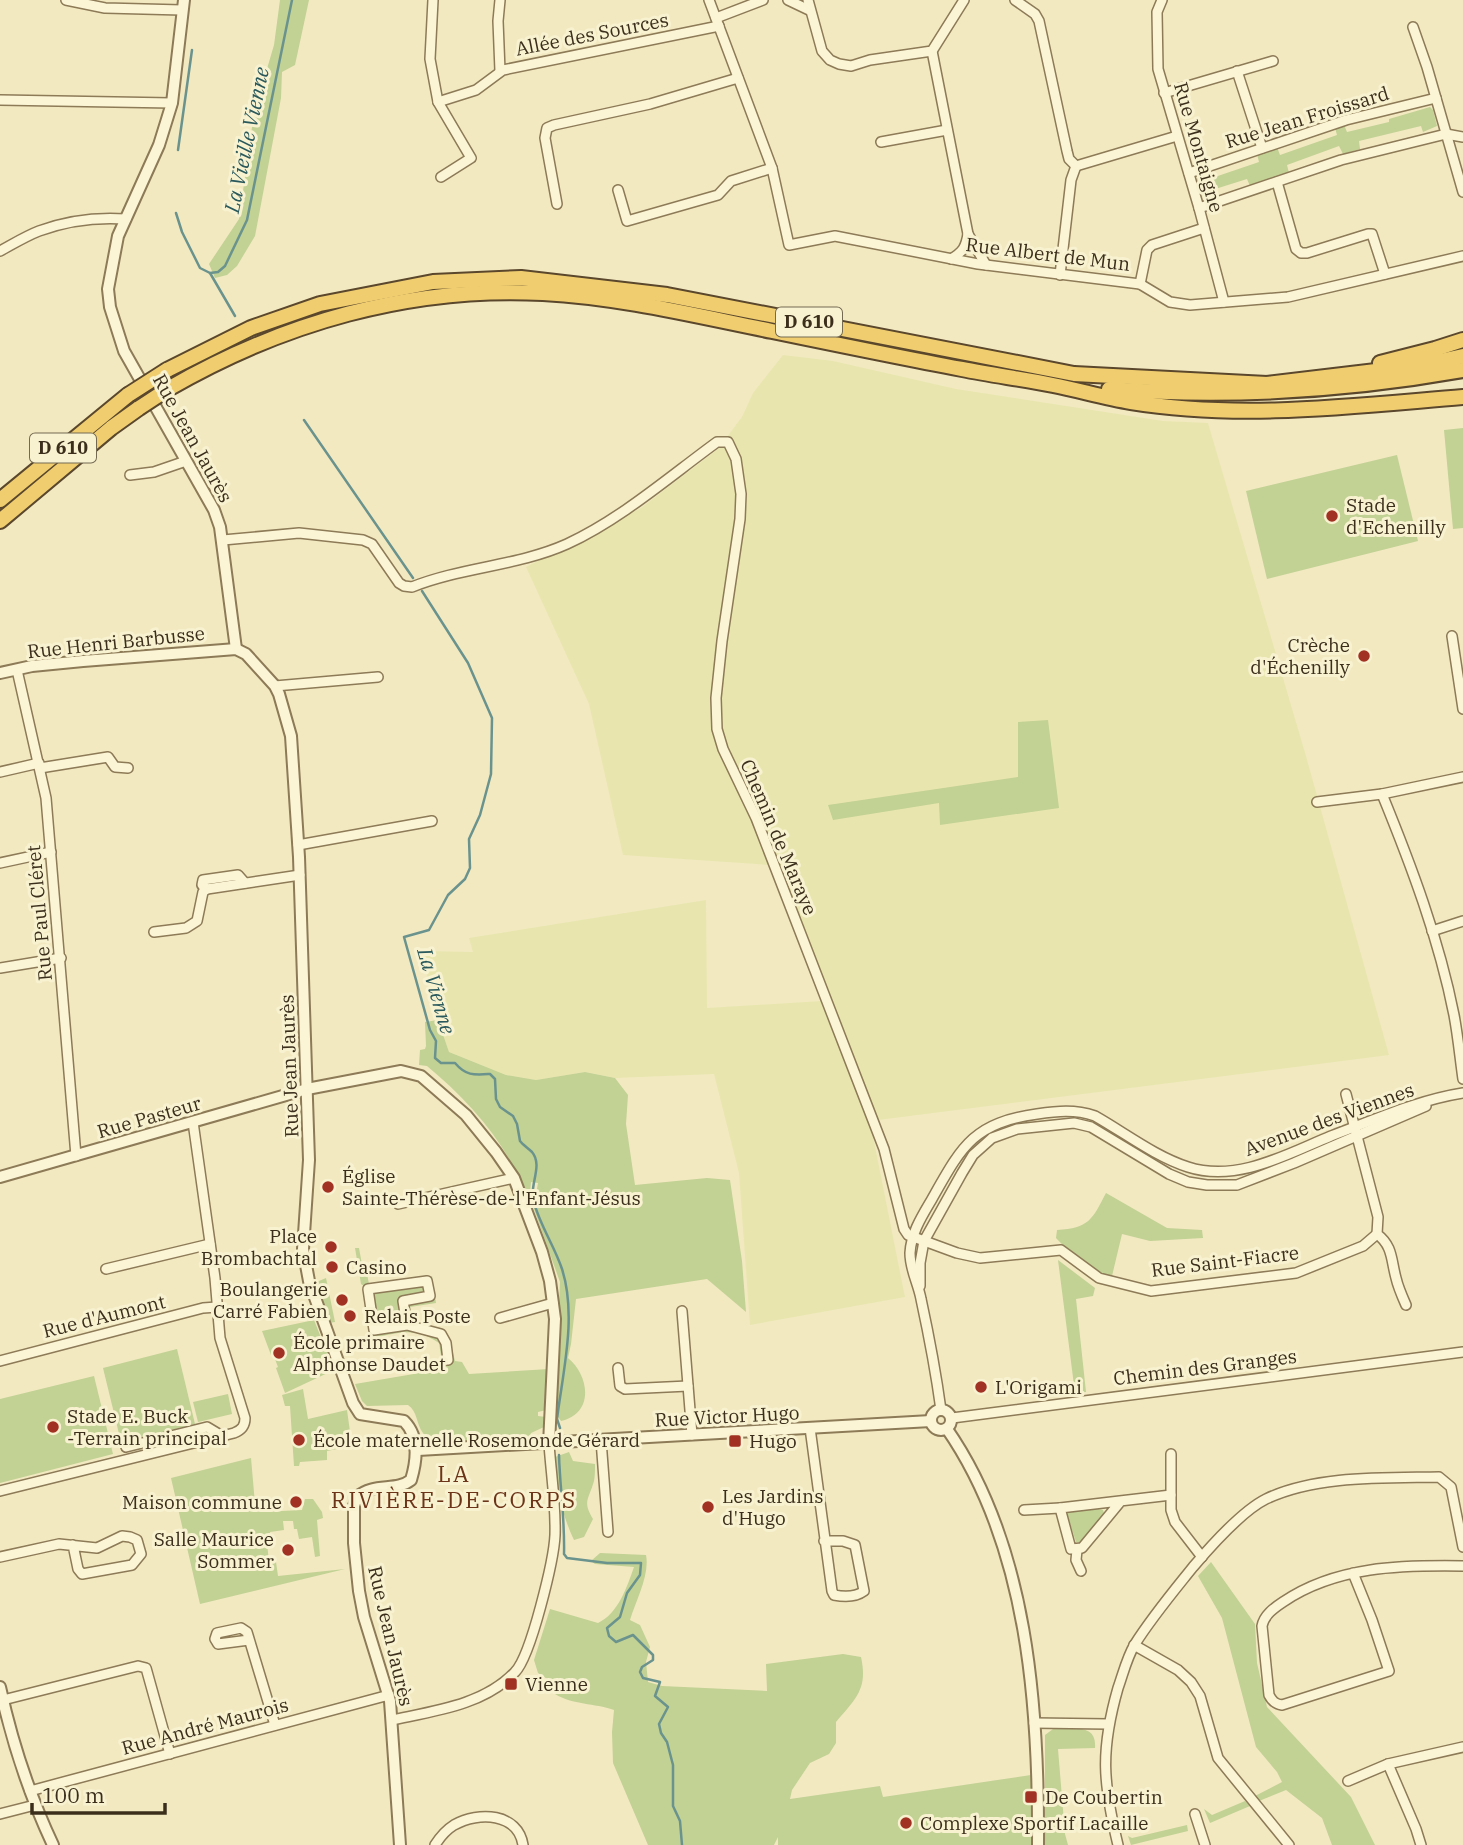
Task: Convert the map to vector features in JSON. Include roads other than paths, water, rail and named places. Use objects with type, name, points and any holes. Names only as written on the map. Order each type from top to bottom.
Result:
[{"type":"highway","name":"D 610","points":[[0,499],[128,396],[167,370],[251,328],[320,304],[433,282],[521,278],[667,295],[1074,374],[1267,384],[1418,366],[1463,356]]},
{"type":"highway","name":"D 610","points":[[0,523],[111,428],[168,389],[228,356],[320,321],[393,303],[432,297],[508,292],[617,301],[1052,384],[1184,394],[1275,393],[1365,385],[1463,370]]},
{"type":"highway","points":[[1320,377],[1463,340]]},
{"type":"highway","points":[[1052,384],[1131,402],[1231,411],[1296,410],[1463,397]]},
{"type":"street","points":[[66,0],[105,8],[183,5]]},
{"type":"street","points":[[433,0],[429,59],[438,102],[471,158],[441,177]]},
{"type":"street","points":[[500,0],[500,71]]},
{"type":"street","points":[[618,190],[627,221],[718,195],[731,181],[772,168],[709,0]]},
{"type":"street","name":"Allée des Sources","points":[[438,102],[476,90],[500,71],[717,22],[763,0]]},
{"type":"street","points":[[788,0],[808,5],[822,51],[839,65],[851,66],[870,60],[932,51]]},
{"type":"street","points":[[964,0],[932,51],[968,234],[986,265]]},
{"type":"street","points":[[1015,0],[1035,14],[1039,21],[1067,152],[1076,166]]},
{"type":"street","name":"Rue Montaigne","points":[[1162,0],[1157,12],[1156,58],[1224,302]]},
{"type":"street","name":"Rue Jean Jaurès","points":[[183,5],[172,103],[159,145],[118,236],[108,289],[116,330],[124,351],[214,510],[223,540],[236,649],[246,654],[275,686],[291,736],[300,875],[309,1160],[303,1247],[309,1281],[353,1403],[360,1414],[404,1421],[408,1424],[418,1450],[411,1480],[400,1485],[372,1488],[356,1497],[354,1506],[354,1543],[359,1591],[364,1617],[389,1695],[400,1845]]},
{"type":"street","points":[[1413,27],[1463,191]]},
{"type":"street","points":[[1164,93],[1273,61]]},
{"type":"street","points":[[1237,71],[1262,148]]},
{"type":"street","points":[[557,204],[545,138],[547,128],[650,104],[738,78]]},
{"type":"street","name":"Rue Jean Froissard","points":[[1189,173],[1346,120],[1436,98]]},
{"type":"street","points":[[0,100],[172,103]]},
{"type":"street","points":[[881,142],[947,130]]},
{"type":"street","points":[[1199,208],[1341,160],[1446,134],[1463,137]]},
{"type":"street","points":[[1076,166],[1177,136]]},
{"type":"street","points":[[1060,275],[1071,180],[1076,166]]},
{"type":"street","name":"Rue Albert de Mun","points":[[772,168],[789,245],[835,236],[986,265],[1140,284],[1170,302],[1190,305],[1288,297],[1463,256]]},
{"type":"street","points":[[1277,182],[1296,249],[1307,253],[1372,234],[1385,274]]},
{"type":"street","points":[[0,251],[38,231],[54,226],[72,222],[126,219]]},
{"type":"street","points":[[1140,284],[1147,250],[1152,244],[1204,228]]},
{"type":"street","points":[[951,259],[962,253],[968,234]]},
{"type":"street","name":"Chemin de Maraye","points":[[223,540],[299,533],[363,540],[372,544],[399,583],[412,587],[524,558],[566,544],[632,504],[717,442],[728,442],[736,459],[741,494],[740,526],[722,642],[716,698],[717,729],[723,749],[756,818],[884,1149],[904,1229],[913,1237]]},
{"type":"street","points":[[130,475],[154,472],[186,461]]},
{"type":"street","points":[[1452,636],[1463,709]]},
{"type":"street","name":"Rue Henri Barbusse","points":[[0,673],[83,661],[236,649]]},
{"type":"street","name":"Rue Paul Cléret","points":[[17,670],[46,798],[76,1156]]},
{"type":"street","points":[[275,686],[378,677]]},
{"type":"street","points":[[0,772],[108,757],[115,767],[128,768]]},
{"type":"street","points":[[1317,802],[1382,794],[1463,777]]},
{"type":"street","points":[[1382,794],[1432,931],[1454,1013],[1463,1079]]},
{"type":"street","points":[[298,845],[432,821]]},
{"type":"street","points":[[0,863],[51,852]]},
{"type":"street","points":[[154,932],[186,928],[197,921],[203,892],[207,889],[300,875]]},
{"type":"street","points":[[1432,931],[1463,921]]},
{"type":"street","points":[[0,968],[61,958]]},
{"type":"street","points":[[307,1089],[401,1071],[421,1076],[466,1115],[513,1178],[542,1252],[553,1303],[555,1319],[549,1444],[555,1536],[549,1569],[524,1661],[505,1681],[474,1699],[392,1720]]},
{"type":"street","name":"Rue Pasteur","points":[[0,1177],[307,1089]]},
{"type":"street","name":"Avenue des Viennes","points":[[941,1410],[920,1295],[911,1267],[913,1237],[963,1147],[988,1127],[1006,1119],[1055,1112],[1083,1112],[1095,1116],[1173,1161],[1189,1168],[1220,1172],[1251,1167],[1410,1114],[1433,1101],[1463,1093]]},
{"type":"street","points":[[1346,1094],[1378,1217],[1377,1234],[1388,1243],[1406,1305]]},
{"type":"street","points":[[0,1491],[242,1430],[245,1418],[220,1338],[193,1122]]},
{"type":"street","name":"Avenue des Viennes","points":[[920,1295],[920,1263],[924,1241],[973,1155],[992,1138],[1017,1129],[1074,1123],[1091,1127],[1188,1182],[1237,1185],[1355,1132]]},
{"type":"street","points":[[398,1204],[513,1178]]},
{"type":"street","name":"Rue Saint-Fiacre","points":[[913,1237],[980,1258],[1061,1250],[1099,1278],[1151,1291],[1296,1273],[1363,1246],[1377,1234]]},
{"type":"street","points":[[106,1269],[210,1244]]},
{"type":"street","points":[[403,1301],[430,1296],[427,1281],[368,1289],[374,1330],[418,1326],[444,1337],[448,1360]]},
{"type":"street","points":[[400,1286],[407,1325]]},
{"type":"street","points":[[500,1318],[553,1303]]},
{"type":"street","name":"Rue d'Aumont","points":[[0,1361],[203,1308],[217,1307]]},
{"type":"street","points":[[682,1311],[692,1435]]},
{"type":"street","name":"Chemin des Granges","points":[[952,1418],[1463,1352]]},
{"type":"street","points":[[618,1368],[620,1386],[625,1389],[688,1386]]},
{"type":"street","points":[[941,1410],[952,1418],[947,1430],[938,1431],[931,1421],[933,1413],[941,1410]]},
{"type":"street","name":"Rue Victor Hugo","points":[[418,1450],[931,1421]]},
{"type":"street","points":[[126,1447],[207,1427],[222,1436]]},
{"type":"street","points":[[810,1428],[824,1541],[834,1595],[859,1594],[864,1591],[855,1545],[843,1541],[824,1541]]},
{"type":"street","points":[[947,1430],[978,1482],[997,1530],[1024,1637],[1034,1723],[1038,1845]]},
{"type":"street","points":[[601,1440],[608,1532]]},
{"type":"street","points":[[1171,1454],[1171,1510],[1175,1522],[1202,1557]]},
{"type":"street","points":[[1118,1845],[1107,1797],[1105,1762],[1108,1724],[1124,1669],[1134,1646],[1168,1597],[1233,1525],[1266,1499],[1311,1485],[1372,1479],[1440,1477],[1451,1487],[1463,1547]]},
{"type":"street","points":[[1024,1510],[1171,1495]]},
{"type":"street","points":[[1060,1508],[1071,1549],[1077,1550],[1102,1526],[1121,1501]]},
{"type":"street","points":[[0,1557],[59,1544],[73,1545],[97,1548],[122,1536],[137,1540],[141,1554],[132,1565],[82,1574],[78,1569],[73,1545]]},
{"type":"street","points":[[1077,1550],[1076,1560],[1080,1571]]},
{"type":"street","points":[[1353,1573],[1373,1620],[1389,1671],[1282,1705],[1271,1701],[1263,1645],[1263,1618],[1302,1589],[1353,1573],[1377,1569],[1419,1565],[1463,1566]]},
{"type":"street","points":[[249,1640],[275,1725]]},
{"type":"street","points":[[1134,1646],[1178,1670],[1191,1682],[1200,1696],[1218,1758],[1289,1845]]},
{"type":"street","points":[[3,1700],[138,1665],[146,1668],[170,1754]]},
{"type":"street","points":[[0,1687],[11,1735],[35,1805],[53,1845]]},
{"type":"street","name":"Rue André Maurois","points":[[30,1791],[389,1695]]},
{"type":"street","points":[[1034,1723],[1108,1724]]},
{"type":"street","points":[[1348,1781],[1388,1765],[1463,1747]]},
{"type":"street","points":[[1388,1765],[1421,1845]]},
{"type":"street","points":[[0,1814],[35,1805]]},
{"type":"street","points":[[1195,1814],[1205,1845]]},
{"type":"street","points":[[435,1845],[444,1832],[463,1821],[498,1818],[508,1820],[516,1827],[523,1845]]},
{"type":"waterway","name":"La Vieille Vienne","points":[[210,273],[218,272],[225,266],[247,220],[292,0]]},
{"type":"waterway","name":"La Vienne","points":[[178,150],[192,50]]},
{"type":"waterway","name":"La Vienne","points":[[176,213],[200,268],[210,273],[235,316]]},
{"type":"waterway","name":"La Vienne","points":[[304,420],[413,578]]},
{"type":"waterway","name":"La Vienne","points":[[422,591],[468,663],[492,718],[491,774],[480,815],[469,839],[470,868],[465,879],[448,895],[429,930],[404,937],[430,1030],[436,1041],[435,1058],[441,1063],[455,1063],[471,1074],[490,1074],[495,1079],[496,1099],[500,1107],[513,1116],[520,1141],[535,1157],[533,1199],[562,1269],[568,1306],[569,1324],[557,1419],[560,1428]]},
{"type":"waterway","name":"La Vienne","points":[[559,1455],[564,1554],[567,1558],[607,1563],[641,1563],[640,1575],[627,1593],[620,1617],[607,1628],[609,1636],[616,1642],[633,1635],[653,1655],[653,1660],[642,1667],[640,1672],[643,1678],[660,1682],[655,1696],[668,1707],[659,1724],[673,1765],[673,1806],[680,1821],[682,1845]]},
{"type":"place","name":"Stade d'Echenilly","points":[[1332,516]]},
{"type":"place","name":"Crèche d'Échenilly","points":[[1364,656]]},
{"type":"place","name":"Église Sainte-Thérèse-de-l'Enfant-Jésus","points":[[328,1187]]},
{"type":"place","name":"Place Brombachtal","points":[[331,1247]]},
{"type":"place","name":"Casino","points":[[332,1267]]},
{"type":"place","name":"Boulangerie Carré Fabien","points":[[342,1300]]},
{"type":"place","name":"Relais Poste","points":[[350,1316]]},
{"type":"place","name":"École primaire Alphonse Daudet","points":[[279,1353]]},
{"type":"place","name":"L'Origami","points":[[981,1387]]},
{"type":"place","name":"Stade E. Buck -Terrain principal","points":[[53,1427]]},
{"type":"place","name":"École maternelle Rosemonde Gérard","points":[[299,1440]]},
{"type":"place","name":"Hugo","points":[[735,1441]]},
{"type":"place","name":"Maison commune","points":[[296,1502]]},
{"type":"place","name":"Les Jardins d'Hugo","points":[[708,1507]]},
{"type":"place","name":"Salle Maurice Sommer","points":[[288,1550]]},
{"type":"place","name":"Vienne","points":[[511,1684]]},
{"type":"place","name":"De Coubertin","points":[[1031,1797]]},
{"type":"place","name":"Complexe Sportif Lacaille","points":[[906,1823]]},
{"type":"district","name":"LA RIVIÈRE-DE-CORPS","points":[[454,1487]]}]
